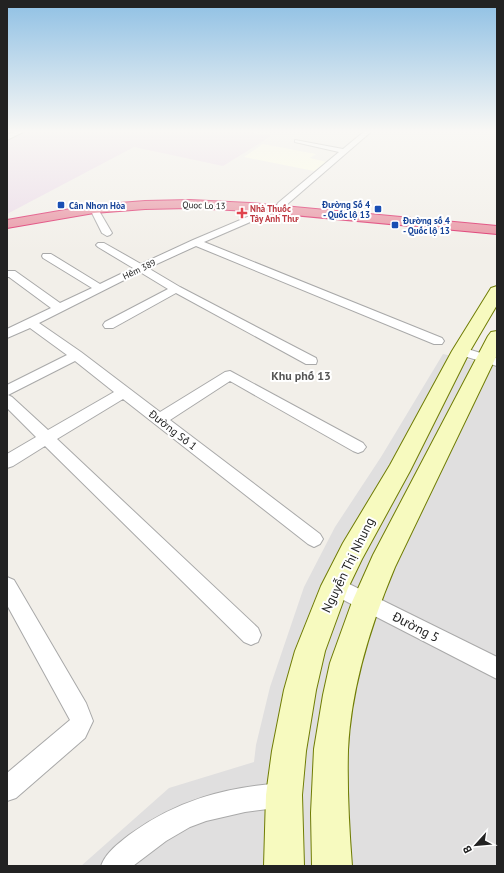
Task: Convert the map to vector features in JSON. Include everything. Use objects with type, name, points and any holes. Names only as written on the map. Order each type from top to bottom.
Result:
[{"type":"highway","name":"Quoc Lo 13","points":[[7,219],[93,204],[192,199],[497,230]]},
{"type":"highway","name":"Quoc Lo 13","points":[[7,224],[94,209],[145,205],[190,204],[277,207],[497,224]]},
{"type":"street","name":"Hẻm 389","points":[[7,334],[196,242],[277,207],[320,171]]},
{"type":"street","points":[[94,209],[107,233]]},
{"type":"street","points":[[196,242],[476,349]]},
{"type":"street","points":[[101,245],[176,290],[311,361]]},
{"type":"street","points":[[47,256],[99,288]]},
{"type":"street","points":[[7,274],[11,273],[59,308]]},
{"type":"street","points":[[110,325],[176,290]]},
{"type":"street","name":"Nguyễn Thị Nhung","points":[[332,866],[330,814],[331,749],[346,663],[366,602],[476,349],[497,291]]},
{"type":"street","name":"Đường Số 1","points":[[31,323],[76,355],[314,539]]},
{"type":"street","name":"Nguyễn Thị Nhung","points":[[284,866],[284,795],[289,751],[301,683],[310,651],[335,586],[352,551],[398,471],[476,349]]},
{"type":"street","points":[[7,391],[76,355]]},
{"type":"street","points":[[160,420],[230,375],[358,447]]},
{"type":"street","points":[[7,462],[124,392]]},
{"type":"street","points":[[7,400],[251,635]]},
{"type":"street","points":[[7,586],[78,711],[82,721],[77,730],[7,789]]},
{"type":"street","name":"Đường 5","points":[[335,586],[497,668]]},
{"type":"street","points":[[114,866],[130,850],[168,825],[206,808],[245,799],[284,795]]},
{"type":"shaded area","points":[[7,171],[89,171],[7,214]]},
{"type":"shaded area","points":[[443,354],[497,366],[497,866],[81,866],[169,788],[254,762],[256,745],[270,687],[304,587],[335,527],[381,457]]},
{"type":"place","name":"Cân Nhơn Hòa","points":[[61,205]]},
{"type":"place","name":"Đường Số 4 - Quốc lộ 13","points":[[378,209]]},
{"type":"place","name":"Nhà Thuốc Tây Anh Thư","points":[[242,213]]},
{"type":"place","name":"Đường số 4 - Quốc lộ 13","points":[[395,225]]},
{"type":"district","name":"Khu phố 13","points":[[301,375]]}]
